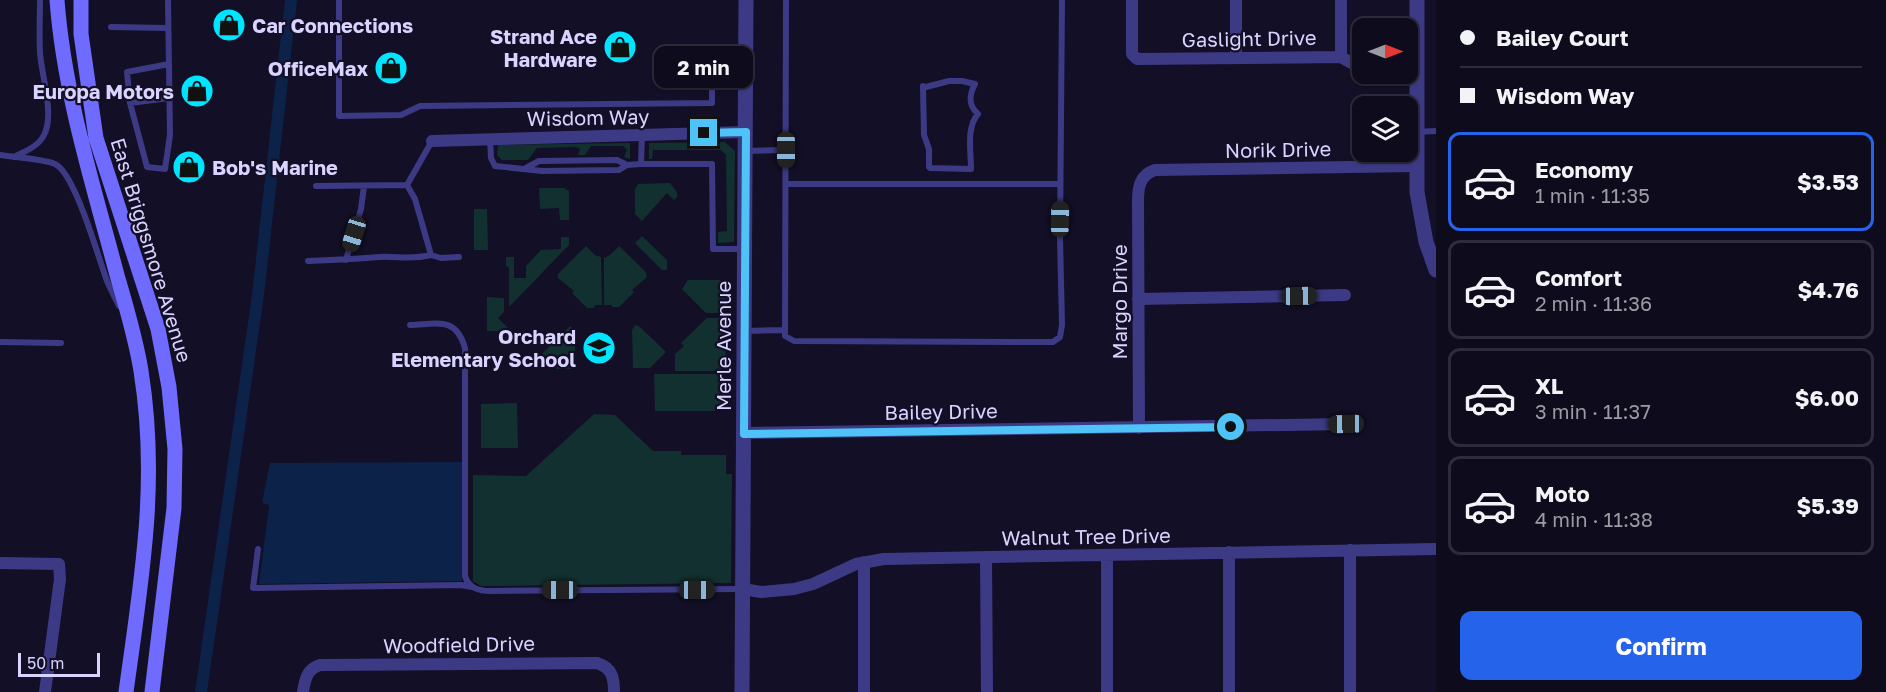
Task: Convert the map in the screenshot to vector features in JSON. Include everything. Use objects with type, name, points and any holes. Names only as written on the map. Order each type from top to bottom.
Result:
[{"type":"main road","name":"East Briggsmore Avenue","points":[[57,0],[61,42],[72,107],[134,336],[147,410],[150,497],[147,539],[126,692]]},
{"type":"main road","name":"East Briggsmore Avenue","points":[[81,0],[81,34],[96,138],[160,337],[169,387],[175,449],[174,508],[152,692]]},
{"type":"street","name":"Merle Avenue","points":[[742,692],[746,0]]},
{"type":"street","name":"Gaslight Drive","points":[[1132,0],[1132,54],[1137,59],[1341,57],[1352,63]]},
{"type":"street","points":[[1236,0],[1236,58]]},
{"type":"street","points":[[1341,0],[1341,57]]},
{"type":"street","points":[[1417,0],[1417,18]]},
{"type":"street","name":"Wisdom Way","points":[[432,141],[746,132]]},
{"type":"street","points":[[1416,162],[1419,215],[1436,270]]},
{"type":"street","name":"Norik Drive","points":[[1144,177],[1155,170],[1416,166]]},
{"type":"street","name":"Margo Drive","points":[[1139,428],[1138,186],[1144,177]]},
{"type":"street","points":[[1138,299],[1345,295]]},
{"type":"street","name":"Bailey Drive","points":[[744,434],[1346,424]]},
{"type":"street","name":"Walnut Tree Drive","points":[[743,589],[776,592],[794,589],[813,584],[864,562],[884,559],[1436,549]]},
{"type":"street","points":[[1350,550],[1350,692]]},
{"type":"street","points":[[1229,552],[1229,692]]},
{"type":"street","points":[[1107,555],[1107,692]]},
{"type":"street","points":[[986,557],[987,692]]},
{"type":"street","points":[[864,562],[864,692]]},
{"type":"street","points":[[0,563],[59,564],[60,579],[45,692]]},
{"type":"street","name":"Woodfield Drive","points":[[303,692],[310,670],[320,665],[597,663],[608,668],[614,679],[614,692]]},
{"type":"lane","points":[[14,157],[35,146],[44,136],[48,125],[40,54],[40,0]]},
{"type":"lane","points":[[168,0],[169,64],[169,98],[170,135],[165,169],[147,167],[130,103],[127,72],[169,64]]},
{"type":"lane","points":[[339,0],[339,116],[401,115],[420,105],[712,103],[712,55],[746,55]]},
{"type":"lane","points":[[786,0],[784,330],[785,336],[794,341],[1056,341],[1060,338],[1062,324],[1060,184],[1062,0]]},
{"type":"lane","points":[[111,27],[168,28]]},
{"type":"lane","points":[[949,81],[975,84],[970,92],[973,110],[978,114],[975,117],[971,134],[971,169],[930,168],[930,166],[930,149],[924,135],[923,86],[949,81]]},
{"type":"lane","points":[[130,103],[169,98]]},
{"type":"lane","points":[[1418,132],[1436,130]]},
{"type":"lane","points":[[641,164],[642,135]]},
{"type":"lane","points":[[490,139],[491,158],[495,166],[542,171],[619,170],[627,165],[641,164],[712,164],[713,249],[745,249]]},
{"type":"lane","points":[[407,185],[432,141]]},
{"type":"lane","points":[[746,150],[786,150]]},
{"type":"lane","points":[[0,155],[45,161],[56,164],[64,170],[73,188],[108,283],[134,336]]},
{"type":"lane","points":[[526,168],[539,161],[617,160],[627,165]]},
{"type":"lane","points":[[786,184],[1060,184]]},
{"type":"lane","points":[[316,186],[407,185]]},
{"type":"lane","points":[[407,185],[414,199],[431,255]]},
{"type":"lane","points":[[346,260],[361,209],[364,186]]},
{"type":"lane","points":[[308,261],[380,257],[414,259],[431,255],[441,258],[459,257]]},
{"type":"lane","points":[[410,325],[447,324],[459,332],[465,348],[465,576],[473,588]]},
{"type":"lane","points":[[744,331],[784,330]]},
{"type":"lane","points":[[0,342],[61,343]]},
{"type":"lane","points":[[258,549],[253,588],[461,585],[491,591],[743,589]]},
{"type":"green space","points":[[725,142],[735,151],[734,242],[718,243],[718,232],[727,231],[726,155],[721,150],[653,150],[652,159],[649,159],[649,143]]},
{"type":"green space","points":[[630,143],[630,159],[624,157],[627,150],[623,146],[591,146],[585,155],[578,155],[580,149],[576,147],[537,148],[528,160],[502,160],[497,155],[498,145]]},
{"type":"green space","points":[[670,183],[677,192],[677,197],[674,200],[667,193],[642,221],[635,214],[635,189],[638,184]]},
{"type":"green space","points":[[539,188],[564,188],[569,191],[569,220],[560,220],[559,208],[540,209]]},
{"type":"green space","points":[[474,209],[487,209],[488,250],[474,250]]},
{"type":"green space","points":[[642,236],[667,260],[667,270],[662,270],[635,243]]},
{"type":"green space","points":[[561,237],[569,237],[569,245],[509,307],[509,267],[506,266],[506,257],[514,257],[514,278],[526,278],[526,266],[541,250],[561,249]]},
{"type":"green space","points":[[586,246],[595,255],[601,257],[602,305],[595,305],[594,308],[587,308],[572,293],[574,291],[558,278],[558,274]]},
{"type":"green space","points":[[619,246],[646,272],[647,277],[632,290],[634,292],[619,307],[612,307],[612,305],[604,305],[604,258]]},
{"type":"green space","points":[[688,280],[720,280],[726,286],[726,307],[720,313],[706,313],[682,289]]},
{"type":"green space","points":[[487,297],[504,298],[504,312],[498,318],[518,338],[513,345],[506,342],[506,331],[487,331]]},
{"type":"green space","points":[[707,318],[720,318],[726,326],[725,371],[675,371],[675,354],[684,346],[681,343]]},
{"type":"green space","points":[[635,325],[639,326],[666,352],[650,368],[633,368],[632,330]]},
{"type":"green space","points":[[570,326],[575,331],[575,369],[557,369],[542,354]]},
{"type":"green space","points":[[654,374],[723,374],[723,411],[655,411]]},
{"type":"green space","points":[[517,403],[518,448],[481,448],[481,404]]},
{"type":"green space","points":[[594,414],[615,415],[653,451],[681,451],[681,455],[726,455],[726,474],[732,474],[731,583],[481,586],[473,581],[473,475],[526,476]]},
{"type":"water","points":[[462,462],[462,581],[259,584],[269,505],[262,503],[270,463]]},
{"type":"waterway","points":[[201,692],[258,295],[291,0]]},
{"type":"place","name":"Car Connections","points":[[229,25]]},
{"type":"place","name":"Strand Ace Hardware","points":[[620,47]]},
{"type":"place","name":"OfficeMax","points":[[391,68]]},
{"type":"place","name":"Europa Motors","points":[[197,91]]},
{"type":"place","name":"Bob's Marine","points":[[189,167]]},
{"type":"place","name":"Orchard Elementary School","points":[[599,348]]},
{"type":"route","points":[[704,133],[746,132],[744,434],[1231,427]]}]
